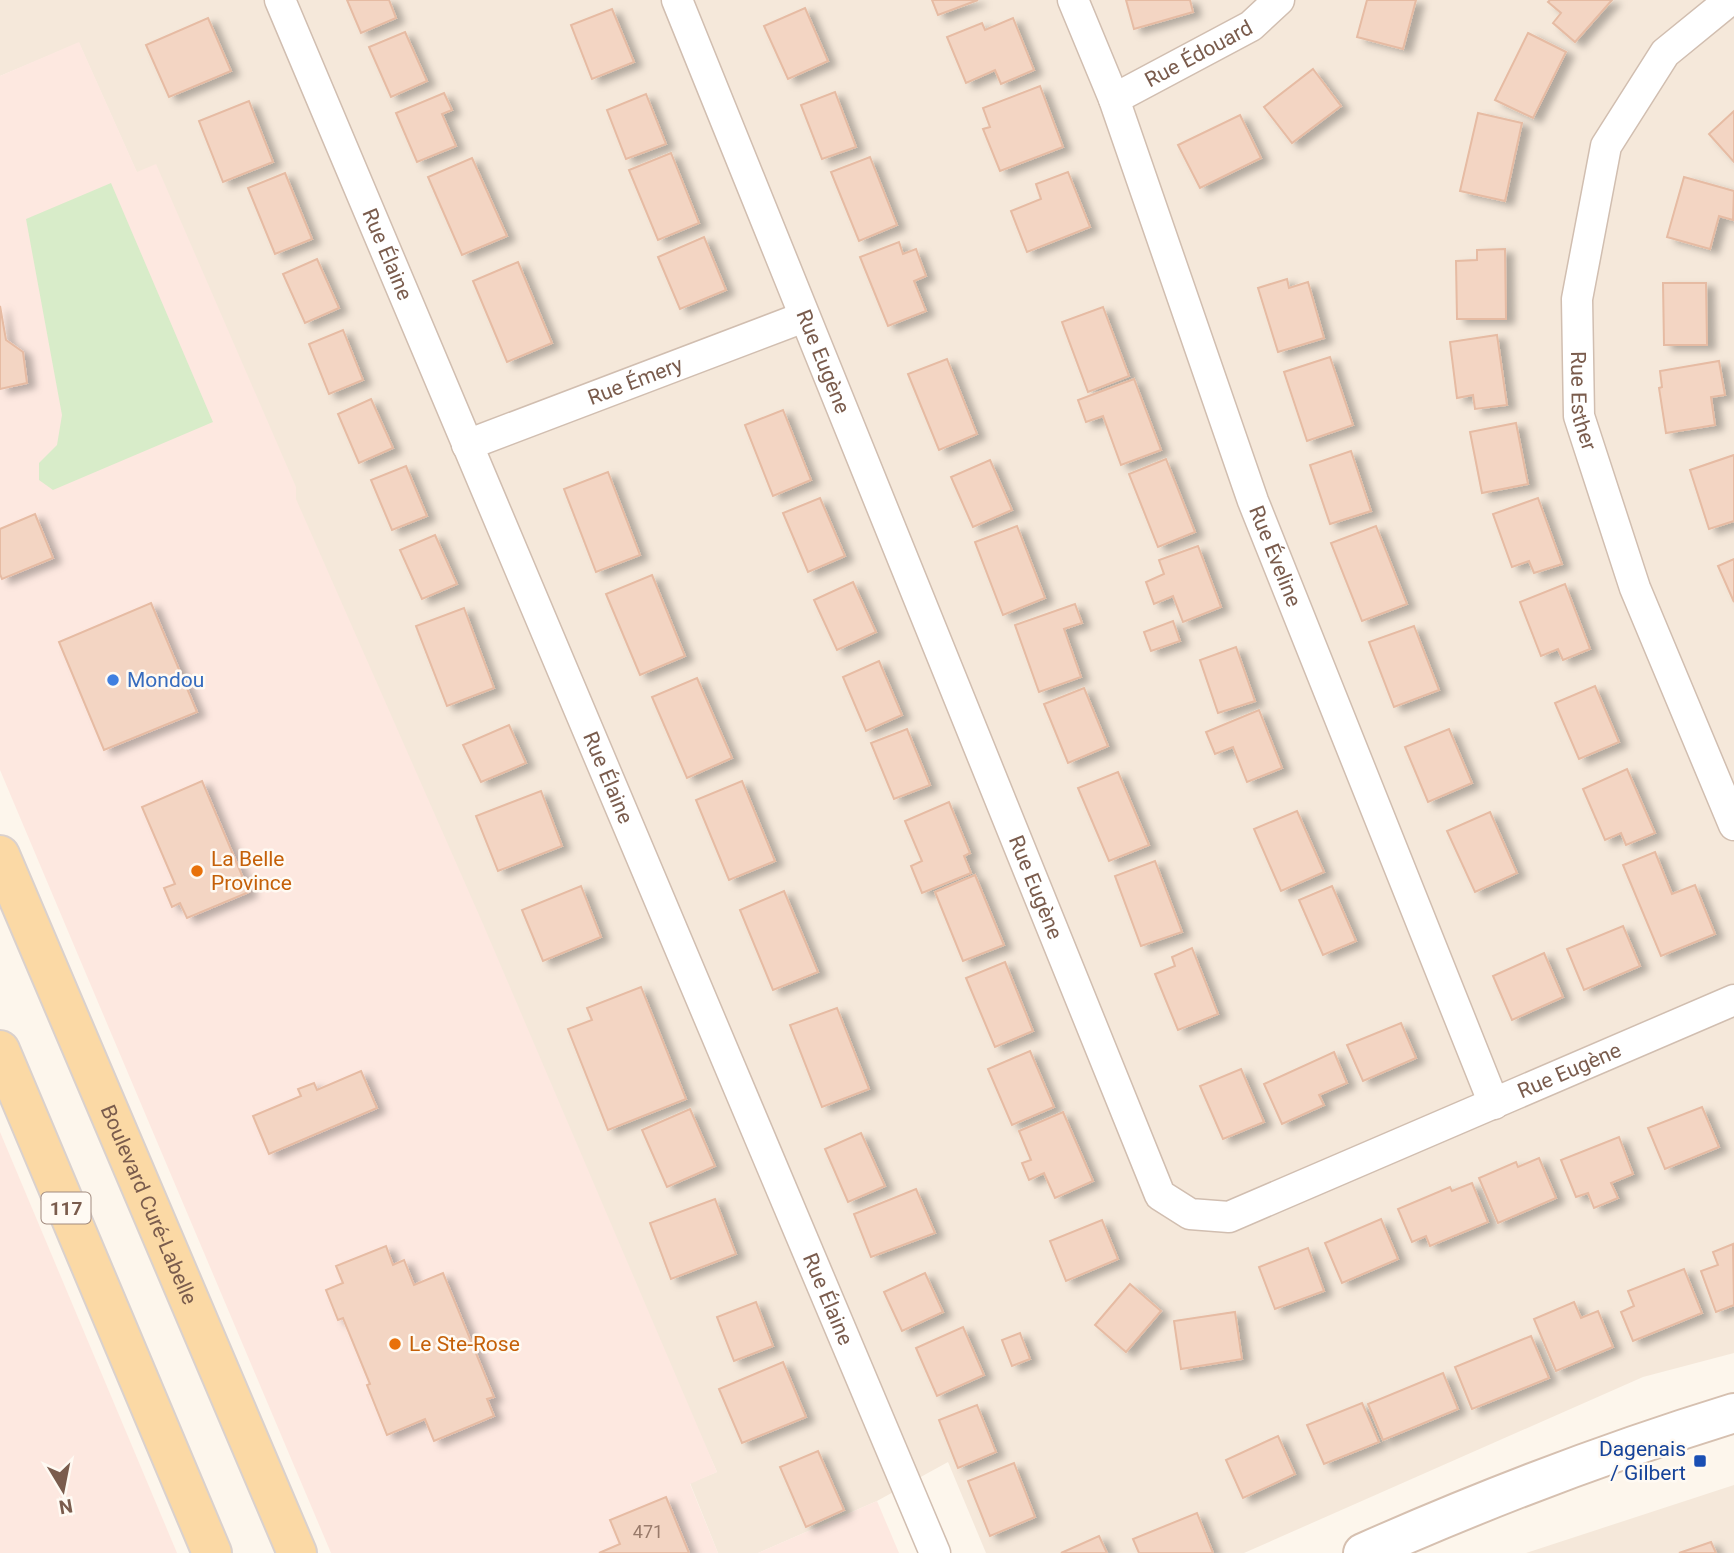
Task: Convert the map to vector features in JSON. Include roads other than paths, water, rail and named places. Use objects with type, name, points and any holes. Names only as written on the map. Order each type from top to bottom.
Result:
[{"type":"main road","name":"Boulevard Curé-Labelle","points":[[0,855],[297,1553]]},
{"type":"main road","name":"117","points":[[0,1050],[212,1553]]},
{"type":"main road","points":[[1363,1553],[1568,1468],[1734,1413]]},
{"type":"street","name":"Rue Élaine","points":[[280,0],[934,1553]]},
{"type":"street","name":"Rue Eugène","points":[[677,0],[1160,1195],[1191,1214],[1228,1217],[1734,1000]]},
{"type":"street","name":"Rue Éveline","points":[[1073,0],[1114,99],[1253,500],[1494,1104]]},
{"type":"street","name":"Rue Édouard","points":[[1114,99],[1251,26],[1279,0]]},
{"type":"street","name":"Rue Esther","points":[[1730,0],[1665,52],[1605,146],[1577,299],[1579,416],[1635,588],[1731,811]]},
{"type":"street","name":"Rue Émery","points":[[467,445],[804,317]]},
{"type":"place","name":"Mondou","points":[[113,680]]},
{"type":"place","name":"La Belle Province","points":[[197,871]]},
{"type":"place","name":"Le Ste-Rose","points":[[395,1344]]},
{"type":"place","name":"Dagenais / Gilbert","points":[[1700,1461]]}]
